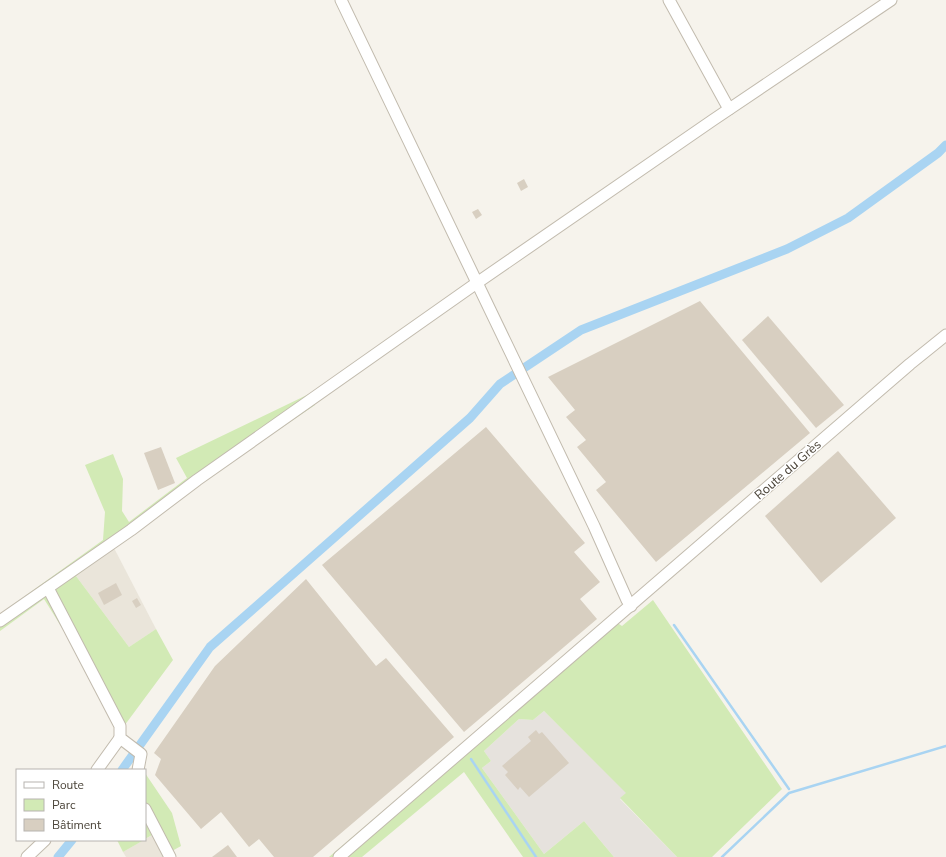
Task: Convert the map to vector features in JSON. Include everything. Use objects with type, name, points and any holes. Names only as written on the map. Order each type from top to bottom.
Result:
[{"type":"street","points":[[341,0],[631,606]]},
{"type":"street","points":[[669,0],[728,109]]},
{"type":"street","points":[[0,621],[130,530],[197,480],[728,109],[891,0]]},
{"type":"street","name":"Route du Grès","points":[[339,857],[910,364],[946,335]]},
{"type":"street","points":[[48,588],[120,726],[123,740],[141,754],[138,769]]},
{"type":"street","points":[[98,769],[123,740]]},
{"type":"street","points":[[146,811],[170,857]]},
{"type":"street","points":[[27,857],[44,841]]},
{"type":"shaded area","points":[[114,548],[156,629],[129,647],[76,576]]},
{"type":"shaded area","points":[[544,711],[627,793],[620,799],[677,857],[614,857],[584,821],[544,854],[482,768],[491,761],[484,751],[519,719],[533,720]]},
{"type":"shaded area","points":[[161,830],[175,857],[126,857],[123,852],[142,841],[146,841],[146,839]]},
{"type":"green space","points":[[309,394],[315,405],[212,475],[76,576],[129,647],[156,629],[173,660],[113,741],[116,727],[64,631],[44,599],[0,631],[0,614],[103,540],[105,512],[85,465],[113,454],[123,479],[122,511],[129,522],[187,478],[176,458]]},
{"type":"green space","points":[[653,600],[782,789],[712,857],[677,857],[620,798],[626,793],[544,711],[533,720],[519,719],[484,751],[491,761],[482,768],[544,854],[584,821],[614,857],[523,857],[464,772],[362,857],[329,857],[610,618],[622,626]]},
{"type":"green space","points":[[146,774],[172,813],[181,846],[172,851],[161,830],[146,838]]},
{"type":"green space","points":[[118,841],[142,841],[123,852]]},
{"type":"building","points":[[524,179],[528,187],[521,191],[517,183]]},
{"type":"building","points":[[478,209],[482,215],[476,219],[472,212]]},
{"type":"building","points":[[700,301],[810,433],[656,562],[596,490],[606,482],[577,447],[586,440],[566,417],[575,410],[548,377]]},
{"type":"building","points":[[768,316],[844,405],[816,428],[742,340]]},
{"type":"building","points":[[486,427],[585,543],[574,552],[600,582],[580,599],[597,619],[464,732],[322,565]]},
{"type":"building","points":[[161,447],[175,483],[158,490],[144,453]]},
{"type":"building","points":[[838,451],[896,518],[821,583],[765,516]]},
{"type":"building","points":[[306,579],[376,666],[386,658],[454,737],[313,857],[274,857],[259,839],[249,847],[221,812],[201,829],[155,775],[161,759],[154,753],[215,666]]},
{"type":"building","points":[[116,583],[122,595],[104,605],[98,593]]},
{"type":"building","points":[[137,598],[141,605],[136,608],[132,601]]},
{"type":"building","points":[[536,730],[539,734],[542,732],[569,763],[529,797],[520,787],[518,790],[505,775],[508,772],[502,766],[531,741],[528,737]]},
{"type":"building","points":[[228,845],[237,857],[212,857]]},
{"type":"waterway","points":[[123,769],[210,647],[470,418],[500,384],[581,330],[787,249],[848,218],[938,153],[946,145]]},
{"type":"waterway","points":[[674,625],[789,789]]},
{"type":"waterway","points":[[722,857],[789,793],[946,746]]},
{"type":"waterway","points":[[471,759],[536,857]]},
{"type":"waterway","points":[[58,857],[71,841]]}]
